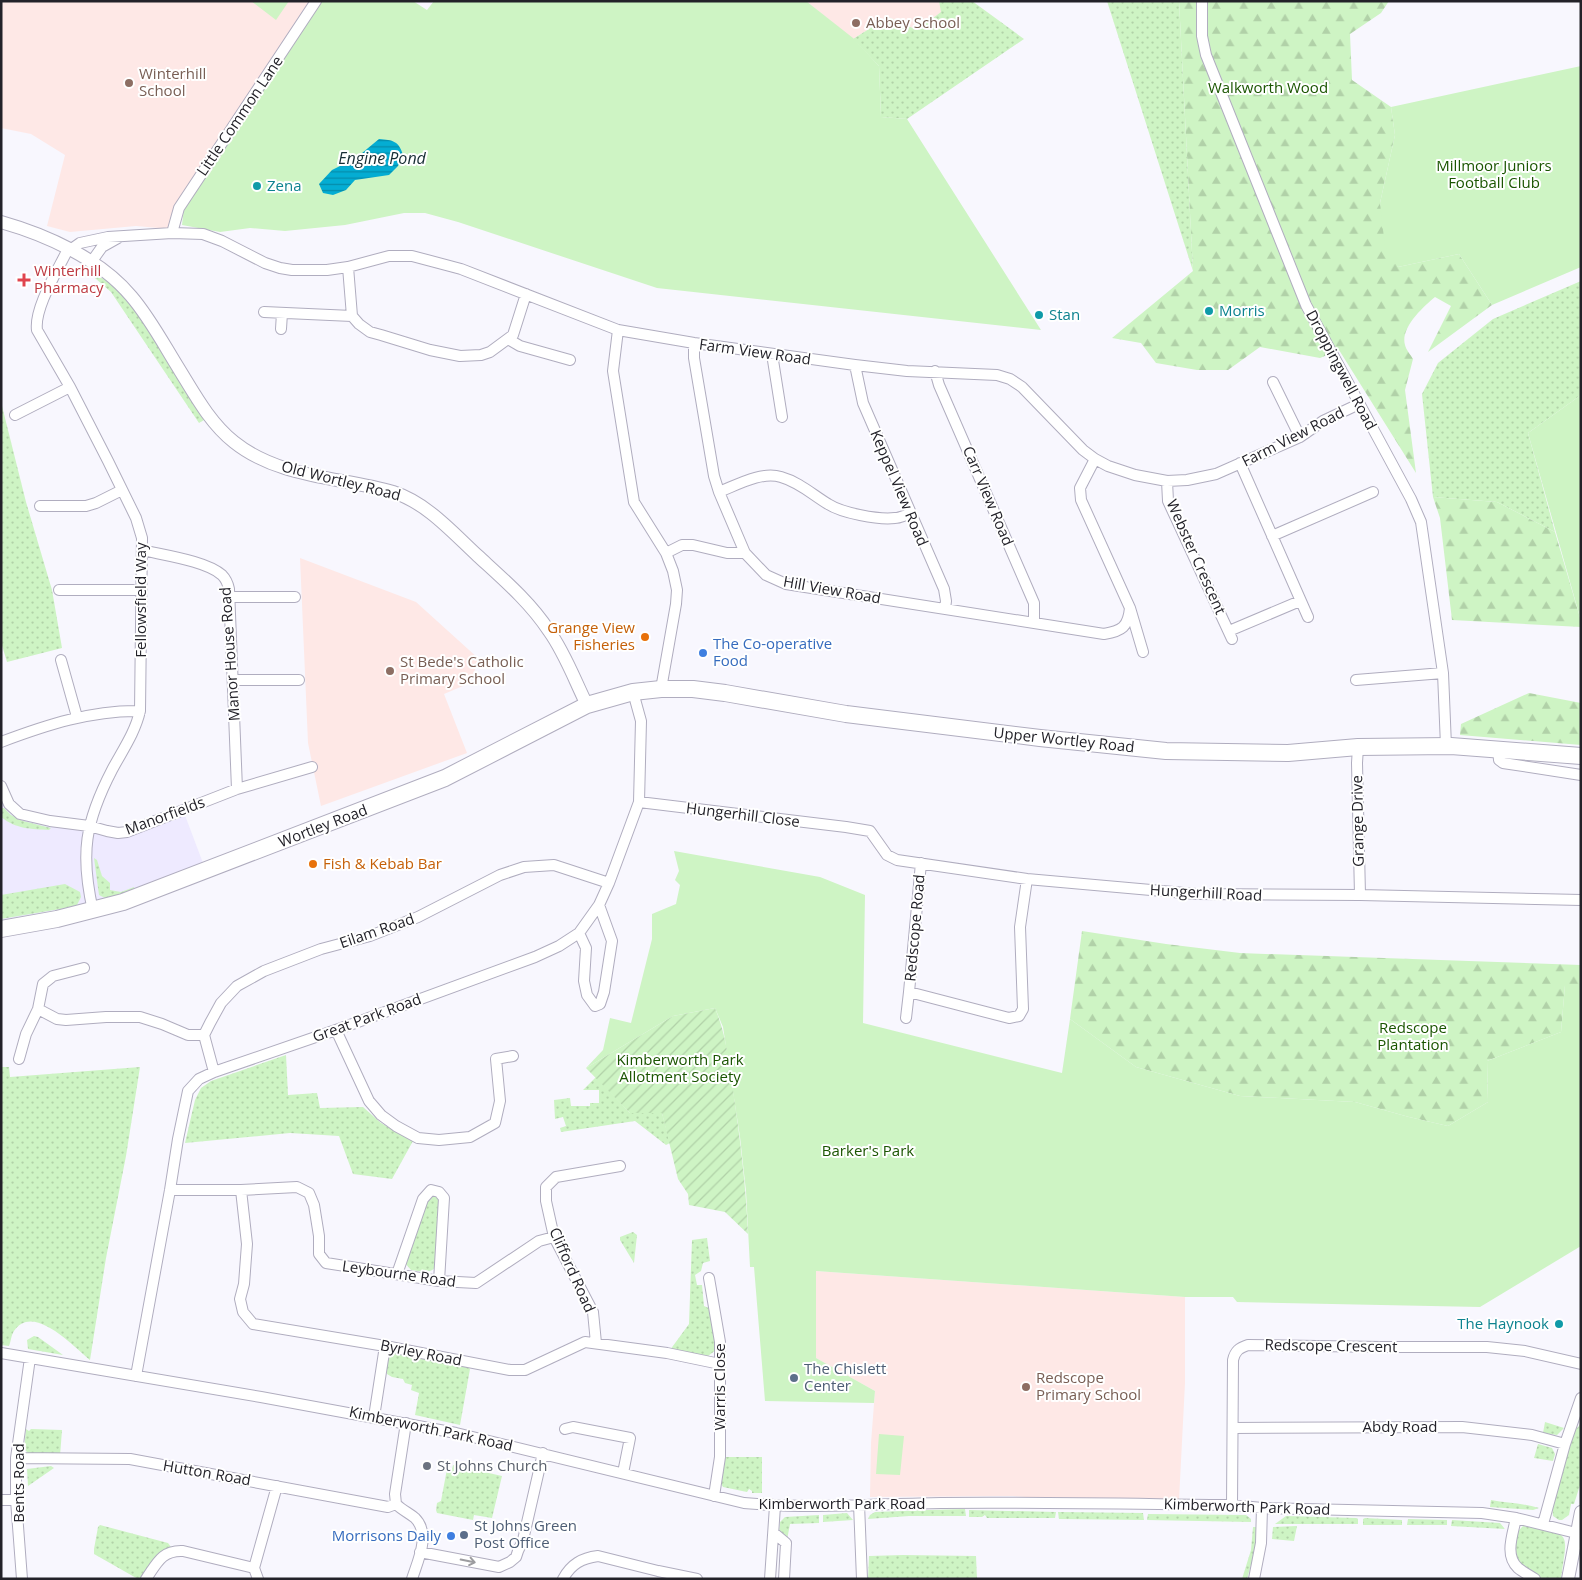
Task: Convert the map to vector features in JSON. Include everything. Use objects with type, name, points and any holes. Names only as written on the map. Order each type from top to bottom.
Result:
[{"type":"main road","name":"Upper Wortley Road","points":[[633,692],[661,689],[693,689],[846,714],[1040,738],[1166,751],[1288,753],[1358,747],[1446,746],[1581,756]]},
{"type":"main road","name":"Wortley Road","points":[[1,929],[93,911],[160,889],[445,778],[587,705],[633,692]]},
{"type":"street","name":"Little Common Lane","points":[[172,233],[179,208],[316,1]]},
{"type":"street","name":"Droppingwell Road","points":[[1202,1],[1202,36],[1206,55],[1306,305],[1422,522],[1443,673],[1446,746]]},
{"type":"street","name":"Old Wortley Road","points":[[1,222],[44,238],[92,261],[119,282],[140,307],[201,405],[223,432],[235,443],[280,466],[390,492],[409,498],[430,511],[513,589],[540,618],[551,632],[587,705]]},
{"type":"street","name":"Farm View Road","points":[[69,250],[88,240],[172,233],[203,234],[222,241],[265,263],[280,268],[308,271],[348,267],[389,256],[412,256],[461,270],[618,330],[694,343],[855,365],[997,375],[1010,379],[1022,387],[1094,460],[1138,476],[1167,481],[1188,480],[1216,474],[1300,436],[1323,421],[1358,404]]},
{"type":"street","name":"Farm View Road","points":[[92,261],[102,247],[121,237]]},
{"type":"street","name":"Fellowsfield Way","points":[[69,250],[39,308],[36,322],[39,335],[70,387],[122,490],[142,538],[140,711],[131,736],[102,790],[89,826],[86,859],[89,895],[93,911]]},
{"type":"street","points":[[348,267],[352,316],[359,324],[370,332],[430,350],[460,356],[481,355],[498,348],[508,340],[513,335],[526,294]]},
{"type":"street","points":[[264,312],[352,316]]},
{"type":"street","points":[[281,329],[282,313]]},
{"type":"street","points":[[618,330],[613,371],[634,502],[666,553],[673,571],[677,590],[661,689]]},
{"type":"street","points":[[508,340],[565,361]]},
{"type":"street","name":"Hill View Road","points":[[694,343],[694,358],[714,476],[745,553],[766,575],[786,584],[1104,634],[1116,632],[1125,626],[1129,620],[1130,608]]},
{"type":"street","points":[[772,354],[782,417]]},
{"type":"street","name":"Keppel View Road","points":[[855,365],[863,403],[944,589],[945,609]]},
{"type":"street","name":"Carr View Road","points":[[935,371],[1034,603],[1034,622]]},
{"type":"street","points":[[1273,382],[1300,436]]},
{"type":"street","points":[[15,415],[70,387]]},
{"type":"street","points":[[1094,460],[1080,488],[1081,500],[1130,608],[1143,652]]},
{"type":"street","points":[[1240,463],[1308,617]]},
{"type":"street","points":[[719,492],[765,476],[781,477],[815,494],[829,505],[844,511],[880,518],[896,518],[910,514]]},
{"type":"street","name":"Webster Crescent","points":[[1167,481],[1168,501],[1230,635],[1300,602]]},
{"type":"street","points":[[40,506],[86,506],[122,490]]},
{"type":"street","points":[[1272,536],[1373,492]]},
{"type":"street","points":[[666,553],[682,545],[693,545],[727,554],[745,553]]},
{"type":"street","name":"Manor House Road","points":[[142,550],[202,564],[214,569],[227,582],[230,597],[237,789]]},
{"type":"street","points":[[59,590],[142,590]]},
{"type":"street","points":[[230,597],[295,598]]},
{"type":"street","points":[[61,660],[77,717]]},
{"type":"street","points":[[1356,680],[1443,673]]},
{"type":"street","points":[[234,680],[299,680]]},
{"type":"street","name":"Great Park Road","points":[[136,1376],[188,1091],[198,1078],[535,957],[560,946],[579,933],[599,905],[639,802],[641,721],[633,692]]},
{"type":"street","points":[[1,742],[77,717],[105,712],[140,711]]},
{"type":"street","name":"Grange Drive","points":[[1358,747],[1360,895]]},
{"type":"street","points":[[1498,749],[1499,760],[1502,763],[1581,774]]},
{"type":"street","name":"Manorfields","points":[[1,786],[9,804],[20,814],[118,833],[127,832],[237,789],[312,767]]},
{"type":"street","name":"Hungerhill Close","points":[[639,802],[846,827]]},
{"type":"street","name":"Hungerhill Road","points":[[846,827],[870,832],[887,855],[897,860],[1027,879],[1196,894],[1360,895],[1581,900]]},
{"type":"street","name":"Redscope Road","points":[[906,1018],[921,863]]},
{"type":"street","name":"Eilam Road","points":[[204,1035],[221,1003],[237,986],[264,971],[321,949],[370,936],[418,917],[500,875],[524,867],[554,865],[609,883]]},
{"type":"street","name":"Redscope Road","points":[[909,992],[1009,1018],[1018,1016],[1022,1009],[1020,927],[1027,879]]},
{"type":"street","points":[[579,933],[586,948],[584,981],[587,994],[596,1006],[600,1004],[604,992],[612,941],[599,905]]},
{"type":"street","points":[[19,1059],[26,1034],[38,1009],[41,989],[47,980],[60,973],[84,968]]},
{"type":"street","points":[[38,1009],[57,1019],[66,1020],[140,1017],[188,1035],[204,1035],[214,1072]]},
{"type":"street","points":[[336,1030],[369,1100],[381,1115],[418,1138],[439,1140],[470,1137],[495,1123],[500,1101],[496,1059],[513,1056]]},
{"type":"street","name":"Clifford Road","points":[[596,1342],[593,1312],[554,1237],[546,1202],[546,1187],[556,1177],[620,1166]]},
{"type":"street","name":"Leybourne Road","points":[[170,1190],[241,1190],[297,1187],[309,1193],[314,1205],[319,1236],[319,1254],[326,1263],[439,1281],[476,1284],[539,1241],[554,1237]]},
{"type":"street","name":"Byrley Road","points":[[241,1190],[247,1244],[244,1284],[240,1299],[243,1312],[253,1324],[385,1346],[510,1370],[525,1370],[585,1342],[667,1353],[720,1364]]},
{"type":"street","points":[[398,1274],[423,1199],[431,1190],[439,1192],[444,1198],[439,1281]]},
{"type":"street","name":"Warris Close","points":[[709,1278],[718,1321],[720,1364],[720,1457],[714,1496]]},
{"type":"street","name":"Redscope Crescent","points":[[1232,1505],[1233,1360],[1235,1353],[1241,1347],[1248,1345],[1487,1346],[1525,1351],[1581,1364]]},
{"type":"street","points":[[374,1417],[385,1346]]},
{"type":"street","name":"Kimberworth Park Road","points":[[1,1353],[463,1434],[744,1503],[776,1506],[825,1506],[1012,1502],[1232,1505],[1262,1508],[1482,1513],[1516,1518],[1576,1533]]},
{"type":"street","name":"Bents Road","points":[[22,1579],[16,1500],[16,1458],[30,1358]]},
{"type":"street","points":[[1543,1524],[1581,1398]]},
{"type":"street","points":[[406,1423],[395,1494],[396,1504],[414,1518],[422,1528],[423,1538],[412,1579]]},
{"type":"street","name":"Abdy Road","points":[[1233,1428],[1462,1426],[1532,1435],[1566,1444]]},
{"type":"street","points":[[565,1429],[573,1428],[630,1438],[623,1474]]},
{"type":"street","points":[[420,1552],[499,1567],[510,1562],[516,1557],[523,1540],[543,1453]]},
{"type":"street","name":"Hutton Road","points":[[16,1458],[130,1459],[388,1507],[396,1504]]},
{"type":"street","points":[[258,1579],[254,1568],[277,1486]]},
{"type":"street","points":[[1,1500],[16,1500]]},
{"type":"street","points":[[859,1504],[862,1579]]},
{"type":"street","points":[[770,1579],[776,1506]]},
{"type":"street","points":[[1254,1579],[1261,1543],[1262,1508]]},
{"type":"street","points":[[1568,1579],[1581,1512]]},
{"type":"street","points":[[1516,1518],[1510,1546],[1511,1556],[1515,1565],[1534,1579]]},
{"type":"street","points":[[774,1533],[786,1543],[784,1579]]},
{"type":"street","points":[[146,1579],[161,1558],[171,1551],[183,1551],[254,1568]]},
{"type":"street","points":[[563,1579],[575,1563],[588,1557],[598,1556],[657,1575],[697,1579]]},
{"type":"shaded area","name":"Winterhill School","points":[[1,1],[310,1],[170,229],[136,226],[70,232],[47,226],[65,155],[31,134],[1,128]]},
{"type":"shaded area","name":"Abbey School","points":[[806,1],[939,1],[942,12],[917,30],[888,17],[853,39]]},
{"type":"shaded area","name":"St Bede's Catholic Primary School","points":[[300,558],[416,602],[479,659],[470,683],[444,694],[467,753],[321,806],[308,743]]},
{"type":"shaded area","points":[[1,799],[13,809],[118,833],[183,810],[206,871],[1,929]]},
{"type":"shaded area","name":"Redscope Primary School","points":[[816,1271],[1185,1297],[1185,1383],[1179,1500],[1050,1499],[1013,1496],[870,1497],[871,1443],[875,1391],[816,1358]]},
{"type":"green space","points":[[251,1],[289,1],[276,20]]},
{"type":"green space","points":[[316,1],[413,1],[427,10],[434,1],[806,1],[853,38],[879,66],[881,117],[907,119],[1041,330],[657,288],[458,222],[425,213],[404,213],[345,225],[285,231],[250,228],[220,232],[182,225],[185,199]]},
{"type":"green space","points":[[939,1],[972,1],[1024,39],[907,119],[881,117],[879,66],[853,39],[888,17],[917,30],[941,12]]},
{"type":"green space","points":[[1107,1],[1179,1],[1193,271]]},
{"type":"green space","name":"Walkworth Wood","points":[[1179,1],[1389,1],[1381,13],[1350,34],[1352,80],[1391,107],[1395,135],[1380,203],[1398,267],[1459,254],[1492,305],[1428,352],[1451,306],[1435,297],[1409,325],[1404,338],[1406,349],[1413,359],[1405,390],[1416,473],[1339,350],[1320,358],[1260,347],[1228,370],[1197,370],[1156,363],[1141,343],[1112,338],[1193,271]]},
{"type":"green space","name":"Millmoor Juniors Football Club","points":[[1581,66],[1581,267],[1492,305],[1459,254],[1398,267],[1385,247],[1380,203],[1395,135],[1391,107]]},
{"type":"green space","points":[[90,270],[115,287],[130,302],[204,420],[199,423],[111,292],[88,272]]},
{"type":"green space","points":[[1581,281],[1581,395],[1528,433],[1555,532],[1497,502],[1433,497],[1422,394],[1438,363],[1493,319]]},
{"type":"green space","points":[[1581,395],[1581,621],[1528,433]]},
{"type":"green space","points":[[1,402],[26,502],[52,590],[62,648],[7,662],[1,642]]},
{"type":"green space","points":[[1433,497],[1497,502],[1555,532],[1581,621],[1581,627],[1452,620],[1440,518]]},
{"type":"green space","points":[[1529,693],[1581,703],[1581,745],[1460,735],[1461,724]]},
{"type":"green space","points":[[1,808],[4,808],[11,815],[23,821],[51,828],[49,830],[30,829],[12,824],[1,817]]},
{"type":"green space","name":"Barker's Park","points":[[674,851],[820,877],[865,895],[863,1023],[1062,1073],[1070,1019],[1136,1067],[1240,1096],[1355,1102],[1448,1126],[1488,1102],[1487,1061],[1561,1032],[1565,985],[1581,985],[1581,1246],[1480,1307],[1237,1302],[1233,1297],[1185,1297],[816,1271],[816,1358],[875,1391],[874,1403],[765,1401],[754,1267],[750,1267],[746,1191],[740,1137],[723,1027],[715,1008],[673,1016],[586,1068],[603,1050],[610,1018],[631,1023],[652,939],[652,914],[676,904],[680,885],[675,880],[679,871]]},
{"type":"green space","points":[[94,858],[97,860],[102,876],[110,883],[110,890],[121,892],[134,887],[135,890],[109,900],[99,895]]},
{"type":"green space","points":[[65,884],[80,892],[81,897],[77,905],[1,919],[1,895]]},
{"type":"green space","name":"Redscope Plantation","points":[[1082,931],[1240,953],[1581,965],[1581,985],[1565,985],[1561,1032],[1487,1061],[1488,1102],[1448,1126],[1355,1102],[1240,1096],[1136,1067],[1070,1019]]},
{"type":"green space","name":"Kimberworth Park Allotment Society","points":[[715,1008],[724,1038],[730,1069],[746,1198],[748,1234],[725,1212],[689,1205],[688,1194],[678,1179],[662,1113],[630,1113],[586,1068],[673,1016]]},
{"type":"green space","points":[[286,1055],[288,1095],[317,1093],[320,1108],[363,1107],[381,1123],[413,1141],[392,1179],[353,1174],[339,1136],[290,1133],[185,1143],[195,1100],[201,1088],[211,1081]]},
{"type":"green space","points":[[1,1067],[9,1067],[10,1077],[140,1067],[90,1360],[64,1337],[42,1324],[32,1321],[22,1323],[14,1331],[9,1346],[1,1345]]},
{"type":"green space","points":[[596,1077],[630,1113],[662,1113],[670,1143],[666,1145],[635,1121],[561,1132],[560,1128],[566,1126],[563,1117],[555,1119],[554,1100],[570,1098],[571,1106],[590,1106],[590,1103],[599,1103],[599,1090],[583,1090]]},
{"type":"green space","points":[[434,1194],[439,1198],[436,1266],[431,1271],[411,1270],[405,1263],[429,1197]]},
{"type":"green space","points":[[633,1232],[637,1235],[634,1263],[620,1240],[620,1237]]},
{"type":"green space","points":[[707,1238],[710,1261],[703,1263],[701,1271],[695,1275],[697,1285],[702,1285],[704,1306],[711,1309],[716,1350],[708,1356],[670,1350],[689,1324],[692,1240]]},
{"type":"green space","points":[[34,1336],[63,1355],[28,1349],[27,1340]]},
{"type":"green space","points":[[396,1352],[465,1365],[470,1369],[460,1425],[415,1415],[419,1393],[411,1390],[412,1385],[405,1383],[403,1379],[387,1374],[387,1361]]},
{"type":"green space","points":[[1545,1422],[1564,1428],[1557,1435],[1543,1433]]},
{"type":"green space","points":[[1581,1422],[1581,1482],[1574,1504],[1571,1504],[1569,1515],[1559,1520],[1553,1516],[1554,1498],[1574,1431]]},
{"type":"green space","points":[[26,1429],[29,1431],[31,1429],[62,1430],[60,1456],[28,1453],[24,1449]]},
{"type":"green space","points":[[879,1434],[904,1436],[900,1475],[876,1474]]},
{"type":"green space","points":[[1538,1444],[1552,1448],[1555,1454],[1553,1461],[1534,1458]]},
{"type":"green space","points":[[725,1457],[762,1457],[762,1493],[752,1493],[749,1489],[747,1492],[723,1487],[720,1482]]},
{"type":"green space","points":[[453,1465],[502,1476],[492,1518],[474,1515],[473,1520],[437,1513],[437,1503],[441,1501],[447,1469],[452,1469]]},
{"type":"green space","points":[[51,1466],[54,1468],[28,1486],[27,1469]]},
{"type":"green space","points":[[1491,1500],[1539,1508],[1533,1510],[1490,1507]]},
{"type":"green space","points":[[965,1509],[966,1516],[909,1516],[868,1519],[875,1512]]},
{"type":"green space","points":[[969,1510],[1056,1512],[1055,1518],[987,1518],[985,1515],[982,1517],[969,1517]]},
{"type":"green space","points":[[1058,1512],[1143,1513],[1144,1520],[1059,1519]]},
{"type":"green space","points":[[847,1513],[853,1520],[823,1522],[823,1515]]},
{"type":"green space","points":[[1148,1514],[1246,1515],[1251,1519],[1251,1522],[1147,1520]]},
{"type":"green space","points":[[819,1515],[819,1523],[790,1524],[787,1540],[779,1534],[780,1522],[785,1517]]},
{"type":"green space","points":[[1286,1516],[1356,1518],[1358,1519],[1358,1524],[1275,1524]]},
{"type":"green space","points":[[1363,1519],[1402,1520],[1402,1525],[1363,1525]]},
{"type":"green space","points":[[1408,1519],[1447,1520],[1447,1525],[1407,1525]]},
{"type":"green space","points":[[1452,1520],[1500,1523],[1505,1529],[1451,1526]]},
{"type":"green space","points":[[100,1525],[168,1543],[174,1551],[146,1579],[138,1579],[94,1554],[98,1527]]},
{"type":"green space","points":[[1297,1526],[1294,1541],[1272,1539],[1273,1527]]},
{"type":"green space","points":[[1523,1526],[1551,1531],[1563,1538],[1565,1552],[1561,1579],[1536,1579],[1520,1562],[1514,1546],[1517,1533]]},
{"type":"green space","points":[[1253,1527],[1257,1527],[1255,1550],[1247,1579],[1242,1579],[1251,1550]]},
{"type":"green space","points":[[869,1556],[976,1556],[977,1579],[868,1579]]},
{"type":"water","name":"Engine Pond","points":[[379,139],[395,142],[400,147],[403,155],[398,166],[389,175],[355,180],[346,190],[333,195],[323,193],[319,184],[332,170],[356,158]]},
{"type":"place","name":"Abbey School","points":[[856,23]]},
{"type":"place","name":"Winterhill School","points":[[129,83]]},
{"type":"place","name":"Zena","points":[[257,186]]},
{"type":"place","name":"Winterhill Pharmacy","points":[[24,280]]},
{"type":"place","name":"Morris","points":[[1209,311]]},
{"type":"place","name":"Stan","points":[[1039,315]]},
{"type":"place","name":"Grange View Fisheries","points":[[645,637]]},
{"type":"place","name":"The Co-operative Food","points":[[703,653]]},
{"type":"place","name":"St Bede's Catholic Primary School","points":[[390,671]]},
{"type":"place","name":"Fish & Kebab Bar","points":[[313,864]]},
{"type":"place","name":"The Haynook","points":[[1559,1324]]},
{"type":"place","name":"The Chislett Center","points":[[794,1378]]},
{"type":"place","name":"Redscope Primary School","points":[[1026,1387]]},
{"type":"place","name":"St Johns Church","points":[[427,1466]]},
{"type":"place","name":"St Johns Green Post Office","points":[[464,1535]]},
{"type":"place","name":"Morrisons Daily","points":[[451,1536]]}]
